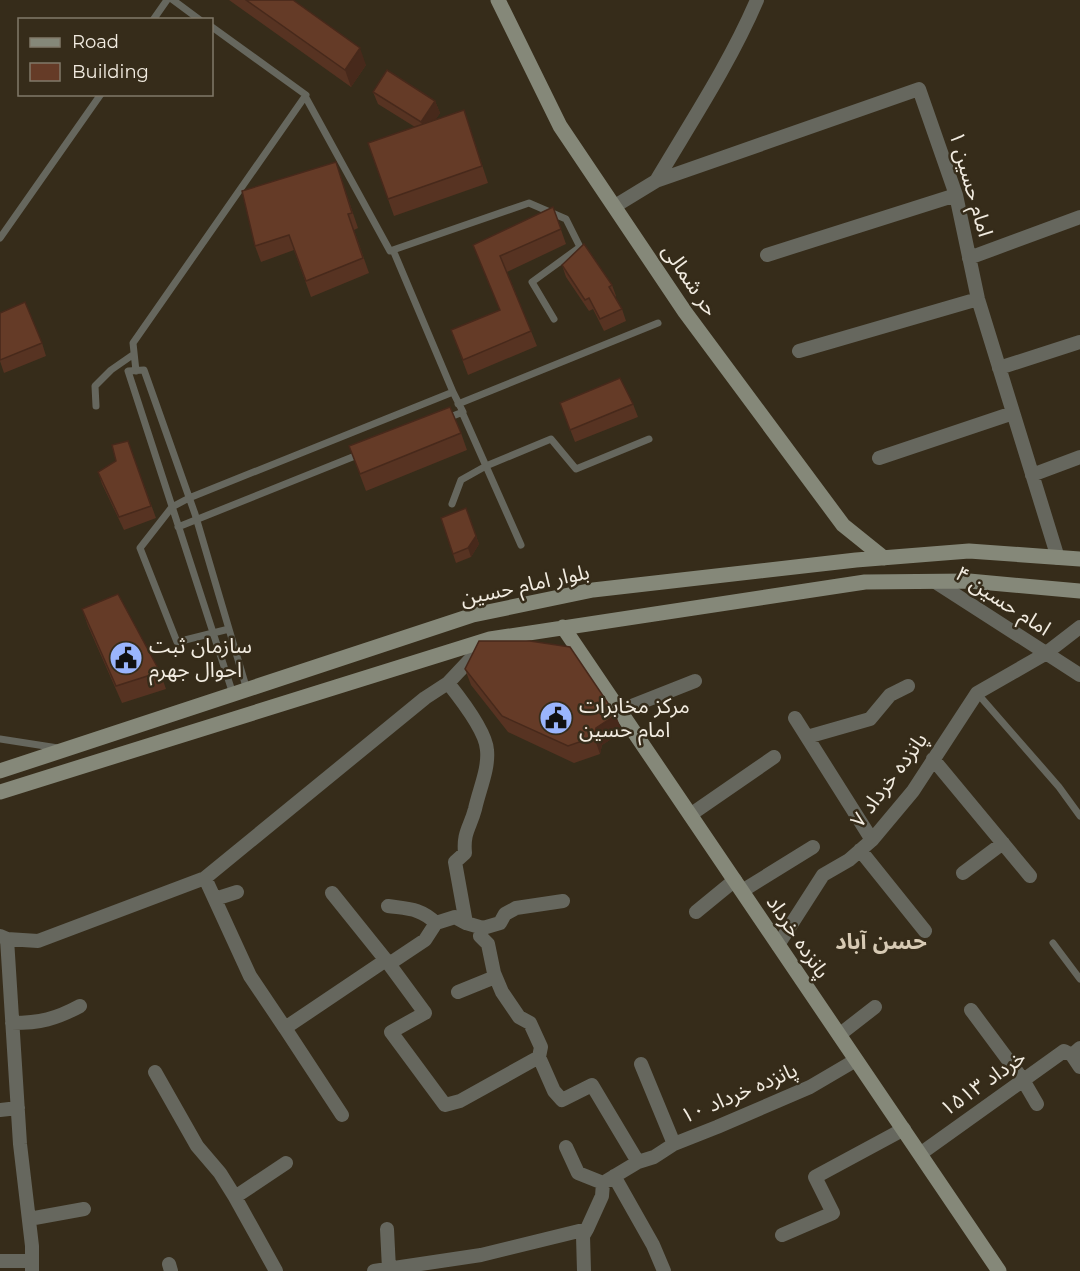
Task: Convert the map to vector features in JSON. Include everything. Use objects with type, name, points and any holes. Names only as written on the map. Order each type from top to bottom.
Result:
[{"type":"main road","name":"حر شمالی","points":[[498,0],[560,126],[685,312],[843,525],[884,558]]},
{"type":"main road","name":"بلوار امام حسین","points":[[2,770],[473,615],[582,592],[884,558],[969,551],[1080,559]]},
{"type":"main road","points":[[2,770],[6,790],[490,639],[865,582],[969,581],[1080,591]]},
{"type":"main road","name":"پانزده خرداد","points":[[563,627],[999,1271]]},
{"type":"street","points":[[615,206],[656,181],[725,63],[757,0]]},
{"type":"street","name":"امام حسین ۱","points":[[656,181],[919,89],[956,195],[978,299],[1058,558]]},
{"type":"street","points":[[767,255],[956,195]]},
{"type":"street","points":[[969,258],[1080,217]]},
{"type":"street","points":[[799,351],[978,299]]},
{"type":"street","points":[[999,368],[1080,342]]},
{"type":"street","points":[[879,458],[1013,413]]},
{"type":"street","points":[[1032,475],[1080,458]]},
{"type":"street","name":"امام حسین ۴","points":[[934,581],[1080,675]]},
{"type":"street","name":"پانزده خرداد ۷","points":[[778,945],[823,874],[849,860],[872,840],[913,791],[977,693],[1045,654],[1080,627]]},
{"type":"street","points":[[0,1261],[32,1266],[12,1023],[6,1008],[3,938],[38,941],[205,878],[425,698],[448,683],[490,639]]},
{"type":"street","points":[[619,711],[695,681]]},
{"type":"street","points":[[448,683],[474,717],[488,749],[483,780],[464,838],[465,853],[455,862],[466,923]]},
{"type":"street","points":[[807,737],[870,719],[890,695],[908,686]]},
{"type":"street","points":[[795,718],[872,840]]},
{"type":"street","points":[[690,815],[774,757]]},
{"type":"street","points":[[933,759],[1030,876]]},
{"type":"street","points":[[963,873],[1003,843]]},
{"type":"street","points":[[696,912],[738,886],[813,847]]},
{"type":"street","points":[[860,850],[925,932]]},
{"type":"street","points":[[205,878],[250,976],[342,1115]]},
{"type":"street","points":[[215,899],[237,892]]},
{"type":"street","points":[[332,893],[425,1012],[391,1032],[445,1105],[460,1101],[539,1057]]},
{"type":"street","points":[[285,1028],[425,940],[436,923],[454,917],[483,928],[500,923],[505,914],[516,908],[563,901]]},
{"type":"street","points":[[388,906],[416,909],[436,923]]},
{"type":"street","points":[[483,928],[480,936],[488,944],[495,977],[501,992],[519,1017],[530,1023],[541,1047],[539,1057],[554,1091],[562,1100],[592,1085],[638,1162]]},
{"type":"street","points":[[458,992],[495,977]]},
{"type":"street","points":[[12,1023],[34,1023],[59,1018],[80,1006]]},
{"type":"street","points":[[839,1035],[875,1007]]},
{"type":"street","points":[[971,1010],[1023,1080],[1037,1104]]},
{"type":"street","name":"۱۵خرداد ۱۳","points":[[920,1154],[1064,1051],[1076,1051]]},
{"type":"street","points":[[1076,1051],[1080,1067]]},
{"type":"street","name":"پانزده خرداد ۱۰","points":[[608,1180],[638,1162],[654,1157],[674,1144],[810,1087],[856,1060]]},
{"type":"street","points":[[640,1064],[674,1144]]},
{"type":"street","points":[[156,1072],[197,1146],[220,1173],[276,1271]]},
{"type":"street","points":[[0,1110],[18,1108]]},
{"type":"street","points":[[782,1235],[833,1213],[815,1178],[903,1130]]},
{"type":"street","points":[[566,1147],[578,1173],[608,1180],[653,1245],[663,1271]]},
{"type":"street","points":[[235,1197],[286,1163]]},
{"type":"street","points":[[584,1271],[584,1236],[608,1180]]},
{"type":"street","points":[[29,1219],[84,1209]]},
{"type":"street","points":[[387,1229],[389,1269]]},
{"type":"street","points":[[374,1271],[481,1255],[586,1229]]},
{"type":"lane","points":[[154,18],[167,0]]},
{"type":"lane","points":[[173,0],[197,18]]},
{"type":"lane","points":[[213,28],[305,96],[390,251],[529,203],[566,219],[580,247],[532,282],[554,319]]},
{"type":"lane","points":[[0,237],[99,96]]},
{"type":"lane","points":[[136,370],[133,343],[305,96]]},
{"type":"lane","points":[[393,250],[520,545]]},
{"type":"lane","points":[[459,404],[658,323]]},
{"type":"lane","points":[[96,406],[96,386],[111,369],[134,354]]},
{"type":"lane","points":[[144,370],[197,520],[229,629],[240,692],[215,633],[178,527],[128,371],[144,370]]},
{"type":"lane","points":[[229,629],[177,642],[140,548],[172,507],[189,498],[453,392]]},
{"type":"lane","points":[[440,421],[462,412]]},
{"type":"lane","points":[[452,504],[460,480],[486,466],[551,439],[576,469],[649,439]]},
{"type":"lane","points":[[178,527],[363,452]]},
{"type":"lane","points":[[977,693],[1059,787],[1080,816]]},
{"type":"lane","points":[[0,739],[67,749]]},
{"type":"lane","points":[[1053,943],[1080,979]]},
{"type":"building","points":[[246,0],[293,0],[360,48],[345,70]]},
{"type":"building","points":[[387,70],[435,101],[421,122],[373,92]]},
{"type":"building","points":[[464,110],[482,166],[388,199],[368,143]]},
{"type":"building","points":[[336,162],[352,213],[348,214],[363,258],[306,281],[289,235],[255,246],[242,191]]},
{"type":"building","points":[[553,207],[561,229],[500,256],[531,331],[463,360],[451,330],[500,310],[473,245]]},
{"type":"building","points":[[584,244],[612,285],[609,287],[622,309],[600,319],[589,298],[585,300],[562,265]]},
{"type":"building","points":[[25,302],[42,343],[0,360],[0,313]]},
{"type":"building","points":[[620,378],[633,404],[570,430],[560,403]]},
{"type":"building","points":[[450,407],[461,433],[360,474],[349,446]]},
{"type":"building","points":[[128,441],[151,506],[119,517],[98,472],[116,461],[112,445]]},
{"type":"building","points":[[466,508],[476,536],[468,548],[453,554],[441,518]]},
{"type":"building","name":"سازمان ثبت احوال جهرم","points":[[118,594],[160,672],[116,686],[82,609]]},
{"type":"building","name":"مرکز مخابرات امام حسین","points":[[479,641],[530,641],[570,647],[616,715],[596,728],[594,737],[568,746],[502,716],[465,669]]},
{"type":"place","name":"سازمان ثبت احوال جهرم","points":[[126,658]]},
{"type":"place","name":"مرکز مخابرات امام حسین","points":[[556,718]]},
{"type":"district","name":"حسن آباد","points":[[881,941]]}]
